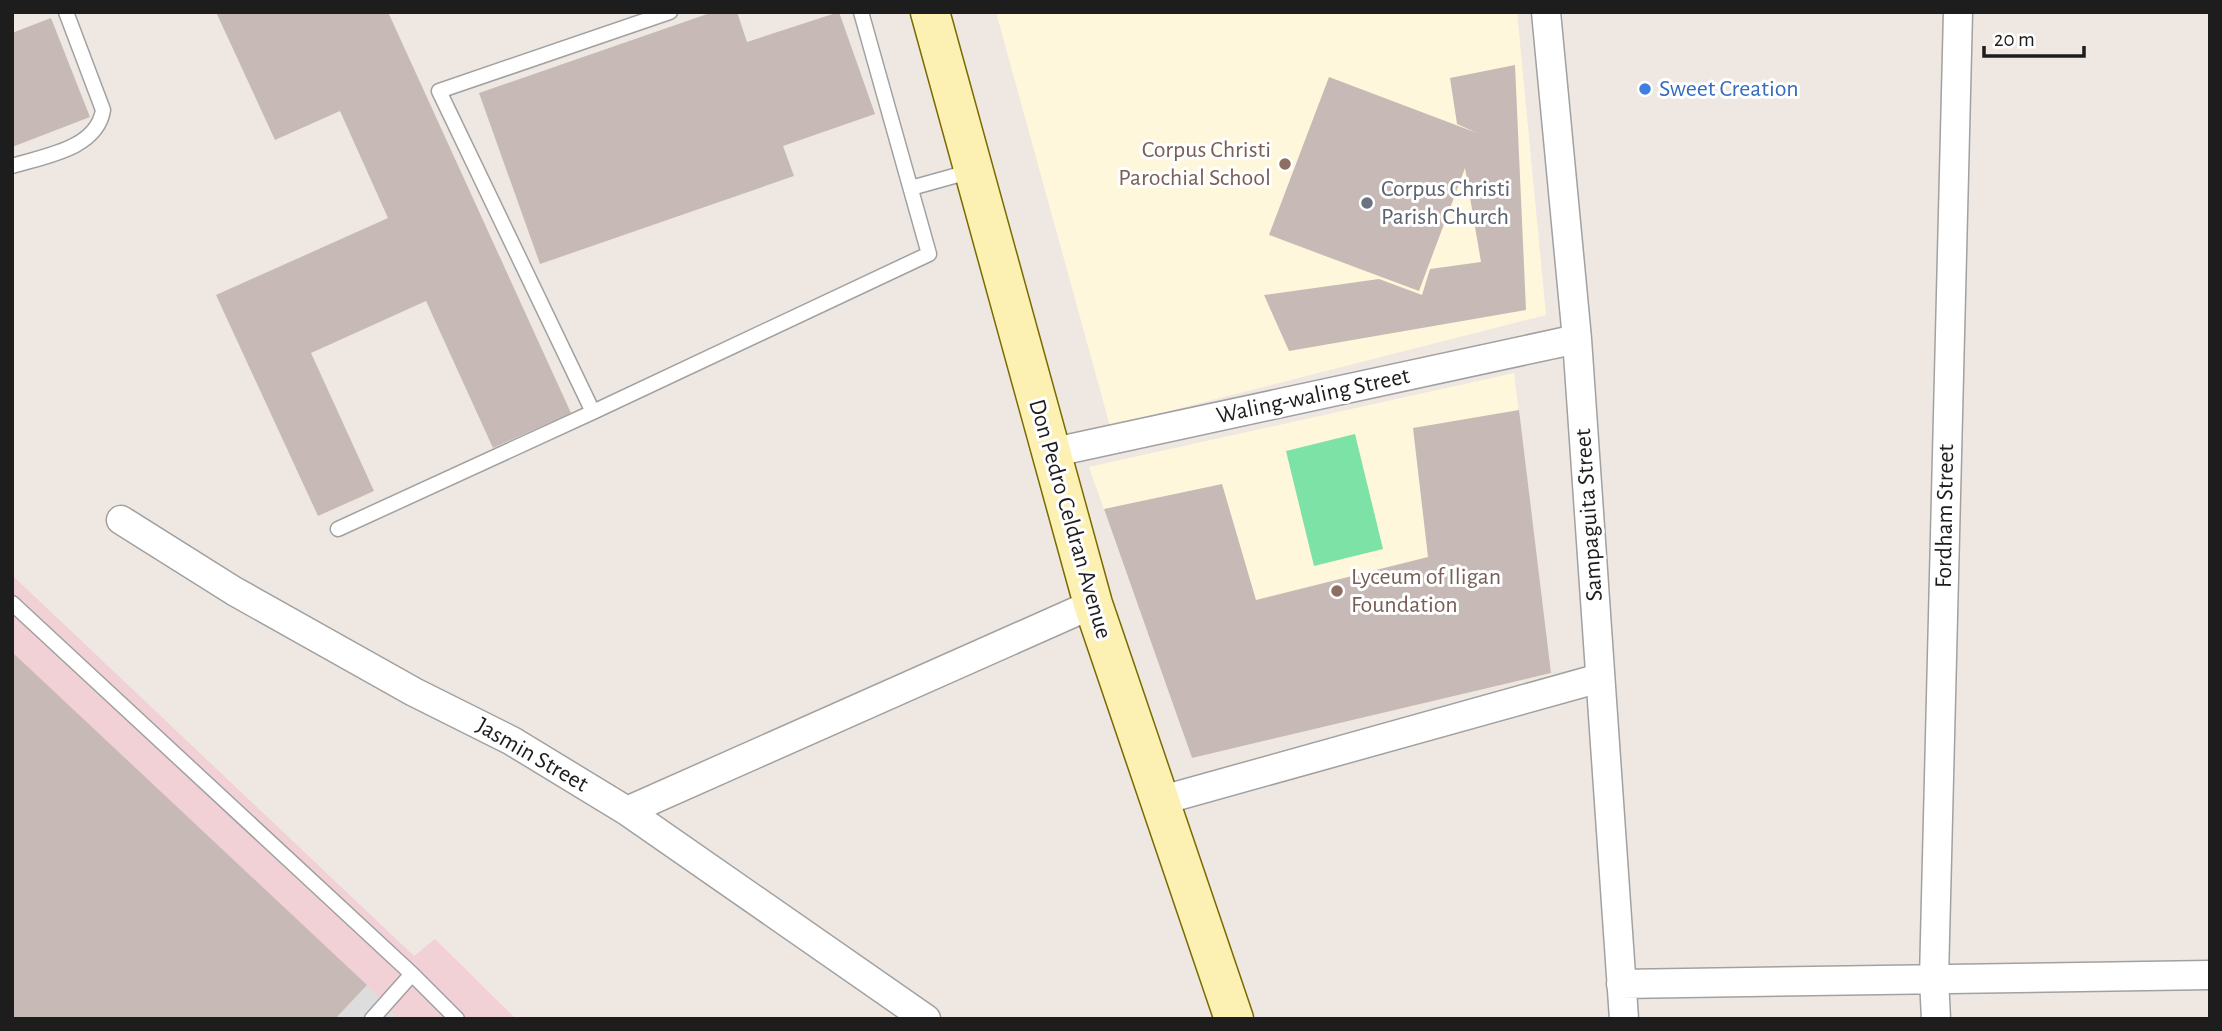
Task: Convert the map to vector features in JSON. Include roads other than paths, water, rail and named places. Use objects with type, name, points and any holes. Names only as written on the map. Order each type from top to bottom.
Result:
[{"type":"main road","name":"Don Pedro Celdran Avenue","points":[[930,12],[1093,604],[1234,1019]]},
{"type":"street","name":"Sampaguita Street","points":[[1546,12],[1577,339],[1624,1019]]},
{"type":"street","name":"Fordham Street","points":[[1936,1019],[1934,979],[1958,12]]},
{"type":"street","name":"Waling-waling Street","points":[[1050,453],[1577,339]]},
{"type":"street","name":"Jasmin Street","points":[[121,520],[234,591],[414,691],[512,741],[627,811],[926,1019]]},
{"type":"street","points":[[627,811],[1093,604]]},
{"type":"street","points":[[1159,801],[1600,678]]},
{"type":"street","points":[[1621,984],[2210,975]]},
{"type":"lane","points":[[12,166],[78,145],[93,134],[101,122],[103,110],[66,12]]},
{"type":"lane","points":[[593,412],[439,90],[670,12]]},
{"type":"lane","points":[[338,529],[929,254],[861,12]]},
{"type":"lane","points":[[911,188],[973,171]]},
{"type":"lane","points":[[12,603],[412,974],[457,1019]]},
{"type":"lane","points":[[372,1019],[412,974]]},
{"type":"place","name":"Sweet Creation","points":[[1645,89]]},
{"type":"place","name":"Corpus Christi Parochial School","points":[[1285,164]]},
{"type":"place","name":"Corpus Christi Parish Church","points":[[1367,203]]},
{"type":"place","name":"Lyceum of Iligan Foundation","points":[[1337,591]]}]
